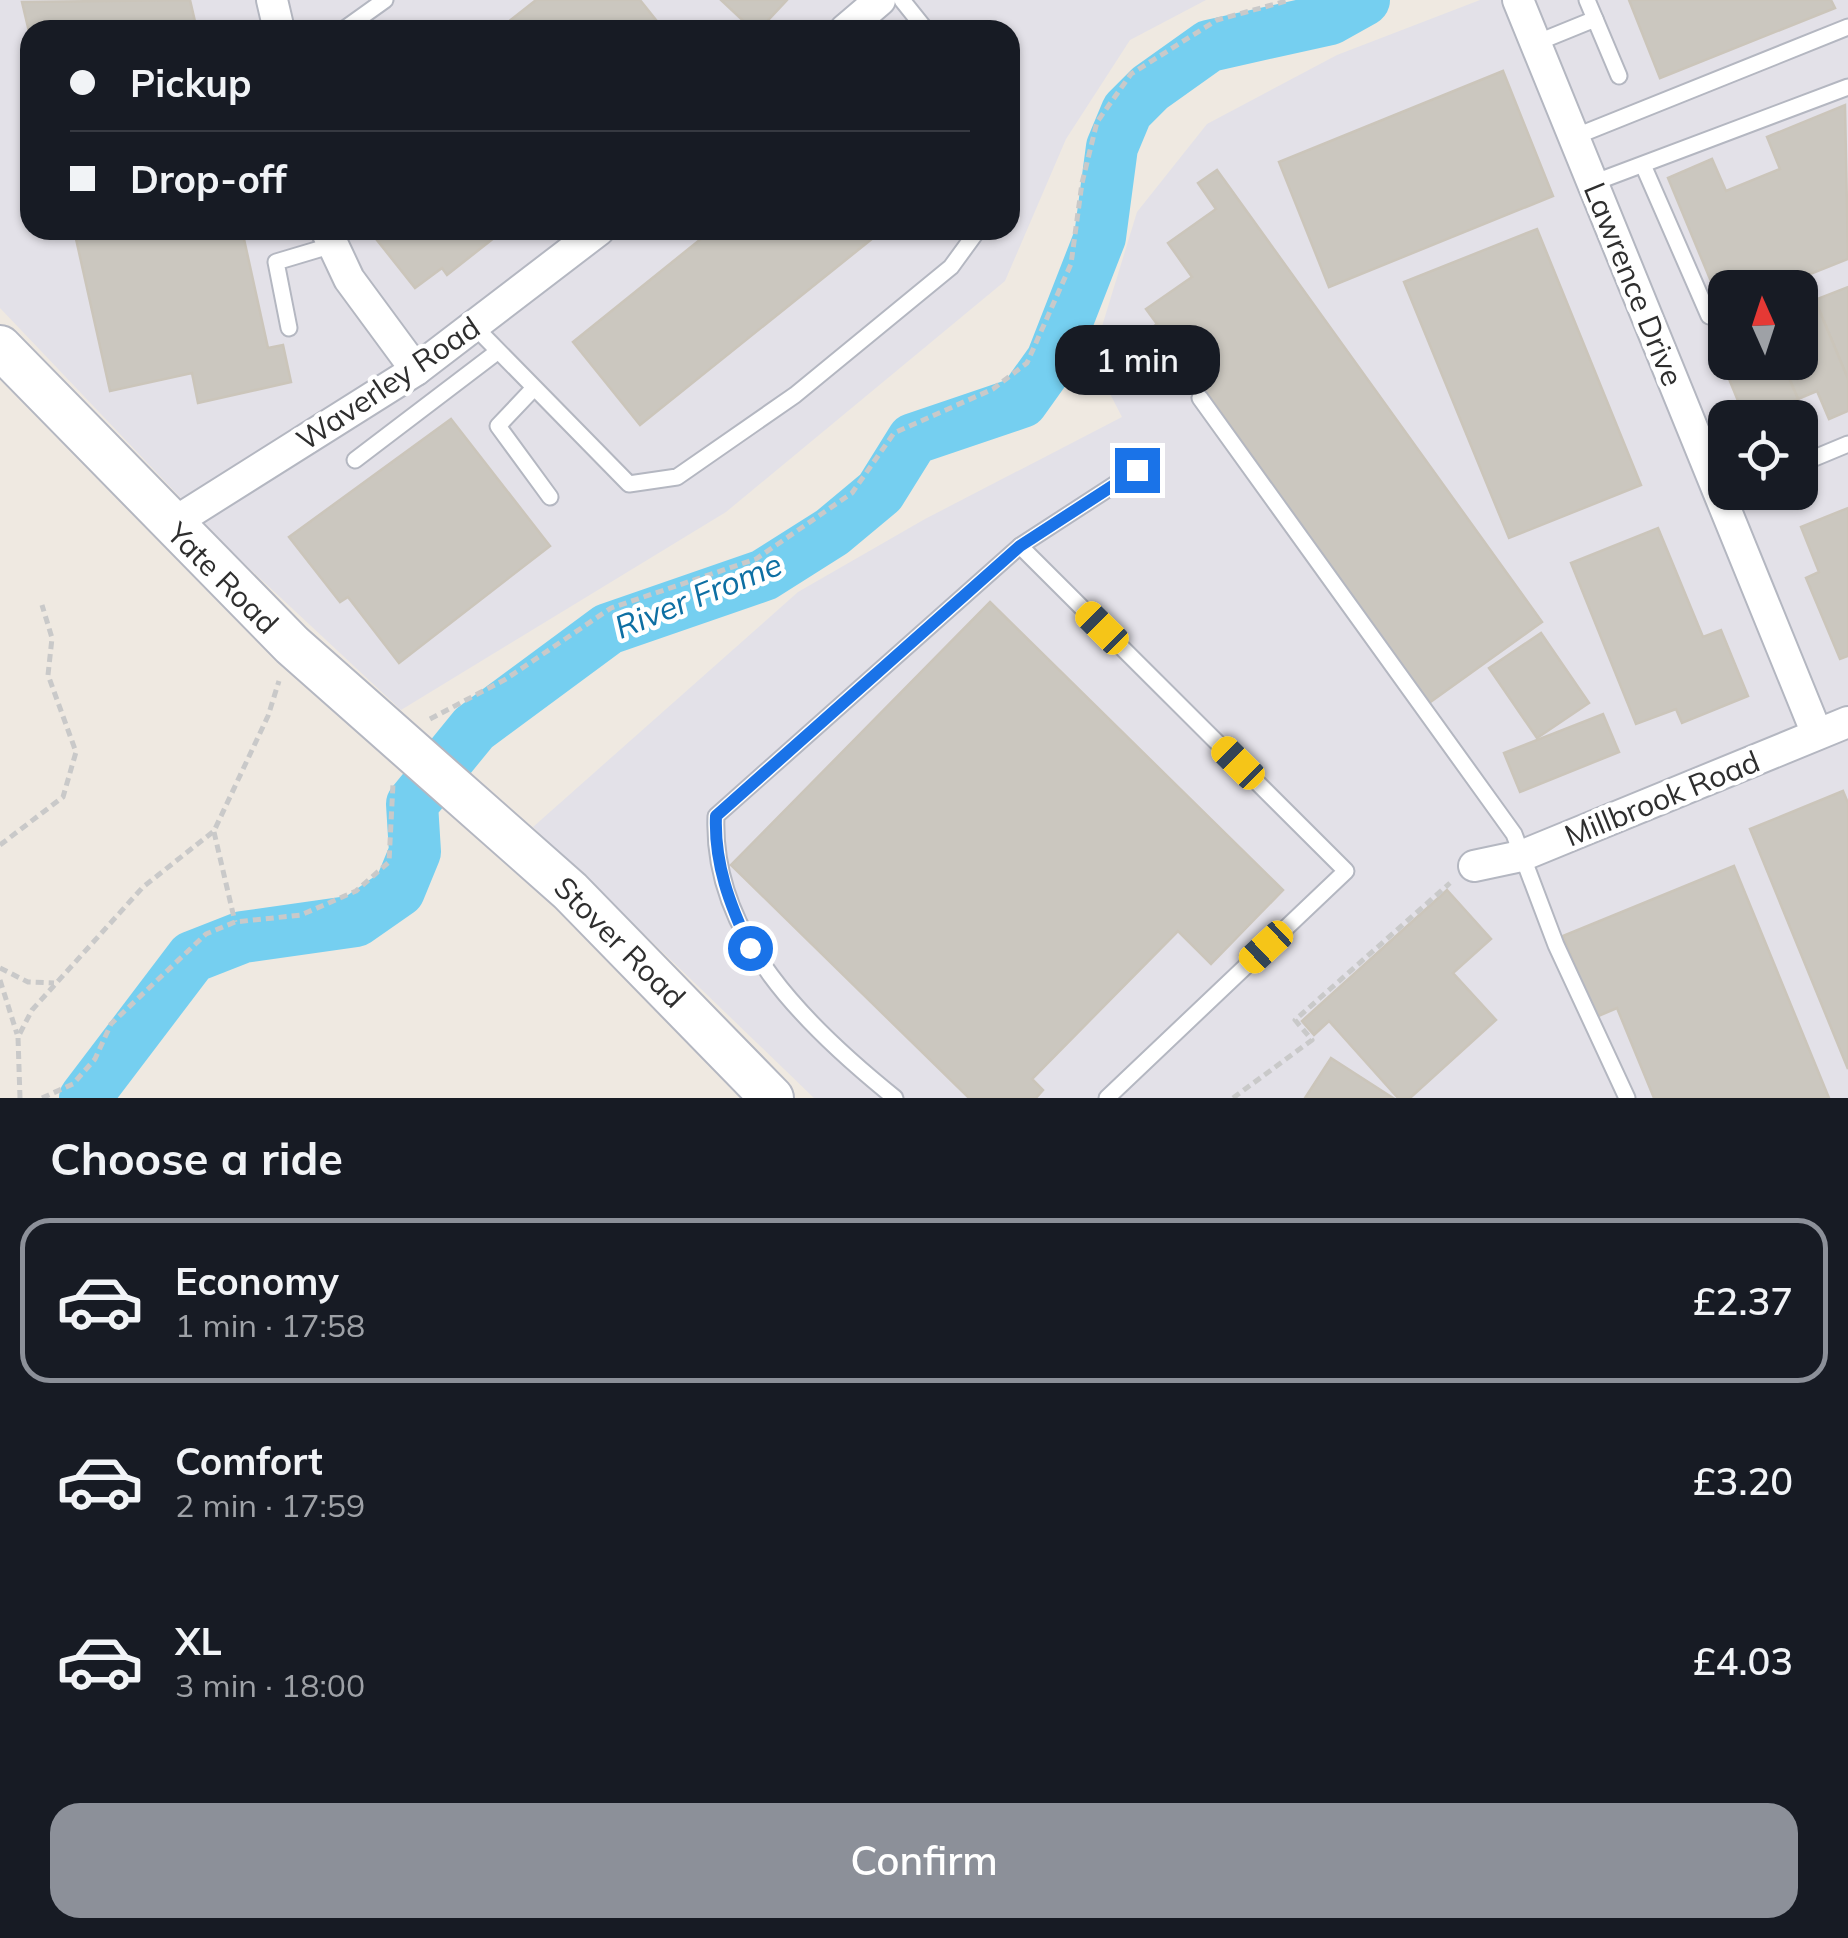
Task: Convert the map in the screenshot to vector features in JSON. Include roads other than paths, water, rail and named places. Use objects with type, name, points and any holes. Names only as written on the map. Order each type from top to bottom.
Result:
[{"type":"main road","name":"Yate Road","points":[[0,347],[170,525],[286,662],[403,759],[462,792]]},
{"type":"main road","name":"Stover Road","points":[[462,792],[570,891],[772,1098]]},
{"type":"street","points":[[857,20],[880,0]]},
{"type":"street","name":"Lawrence Drive","points":[[1518,0],[1708,453]]},
{"type":"street","points":[[330,240],[348,279],[416,370]]},
{"type":"street","name":"Waverley Road","points":[[170,525],[416,370],[586,240]]},
{"type":"street","name":"Lawrence Drive","points":[[1732,510],[1817,734]]},
{"type":"street","name":"Millbrook Road","points":[[1474,866],[1521,856],[1848,722]]},
{"type":"lane","points":[[357,20],[385,0]]},
{"type":"lane","points":[[902,0],[918,20]]},
{"type":"lane","points":[[1587,0],[1620,76]]},
{"type":"lane","points":[[1536,43],[1595,19]]},
{"type":"lane","points":[[1574,137],[1848,27]]},
{"type":"lane","points":[[1593,183],[1848,87]]},
{"type":"lane","points":[[1643,164],[1708,314]]},
{"type":"lane","points":[[289,328],[276,262],[325,240]]},
{"type":"lane","points":[[474,326],[532,390],[629,484],[677,477],[795,395],[951,267],[971,240]]},
{"type":"lane","points":[[355,460],[498,352]]},
{"type":"lane","points":[[532,390],[498,426],[550,498]]},
{"type":"lane","points":[[1200,398],[1514,834],[1626,1098]]},
{"type":"lane","points":[[1818,456],[1848,444]]},
{"type":"lane","points":[[894,1098],[831,1046],[750,948],[732,909],[714,850],[716,816],[1020,546],[1137,470]]},
{"type":"lane","points":[[1020,546],[1346,871],[1107,1098]]},
{"type":"waterway","name":"River Frome","points":[[85,1098],[192,957],[243,937],[356,921],[399,891],[415,852],[412,804],[474,728],[608,629],[764,575],[832,532],[880,492],[913,439],[1022,402],[1052,360],[1100,237],[1112,147],[1127,111],[1150,88],[1209,46],[1330,19],[1364,0]]}]
